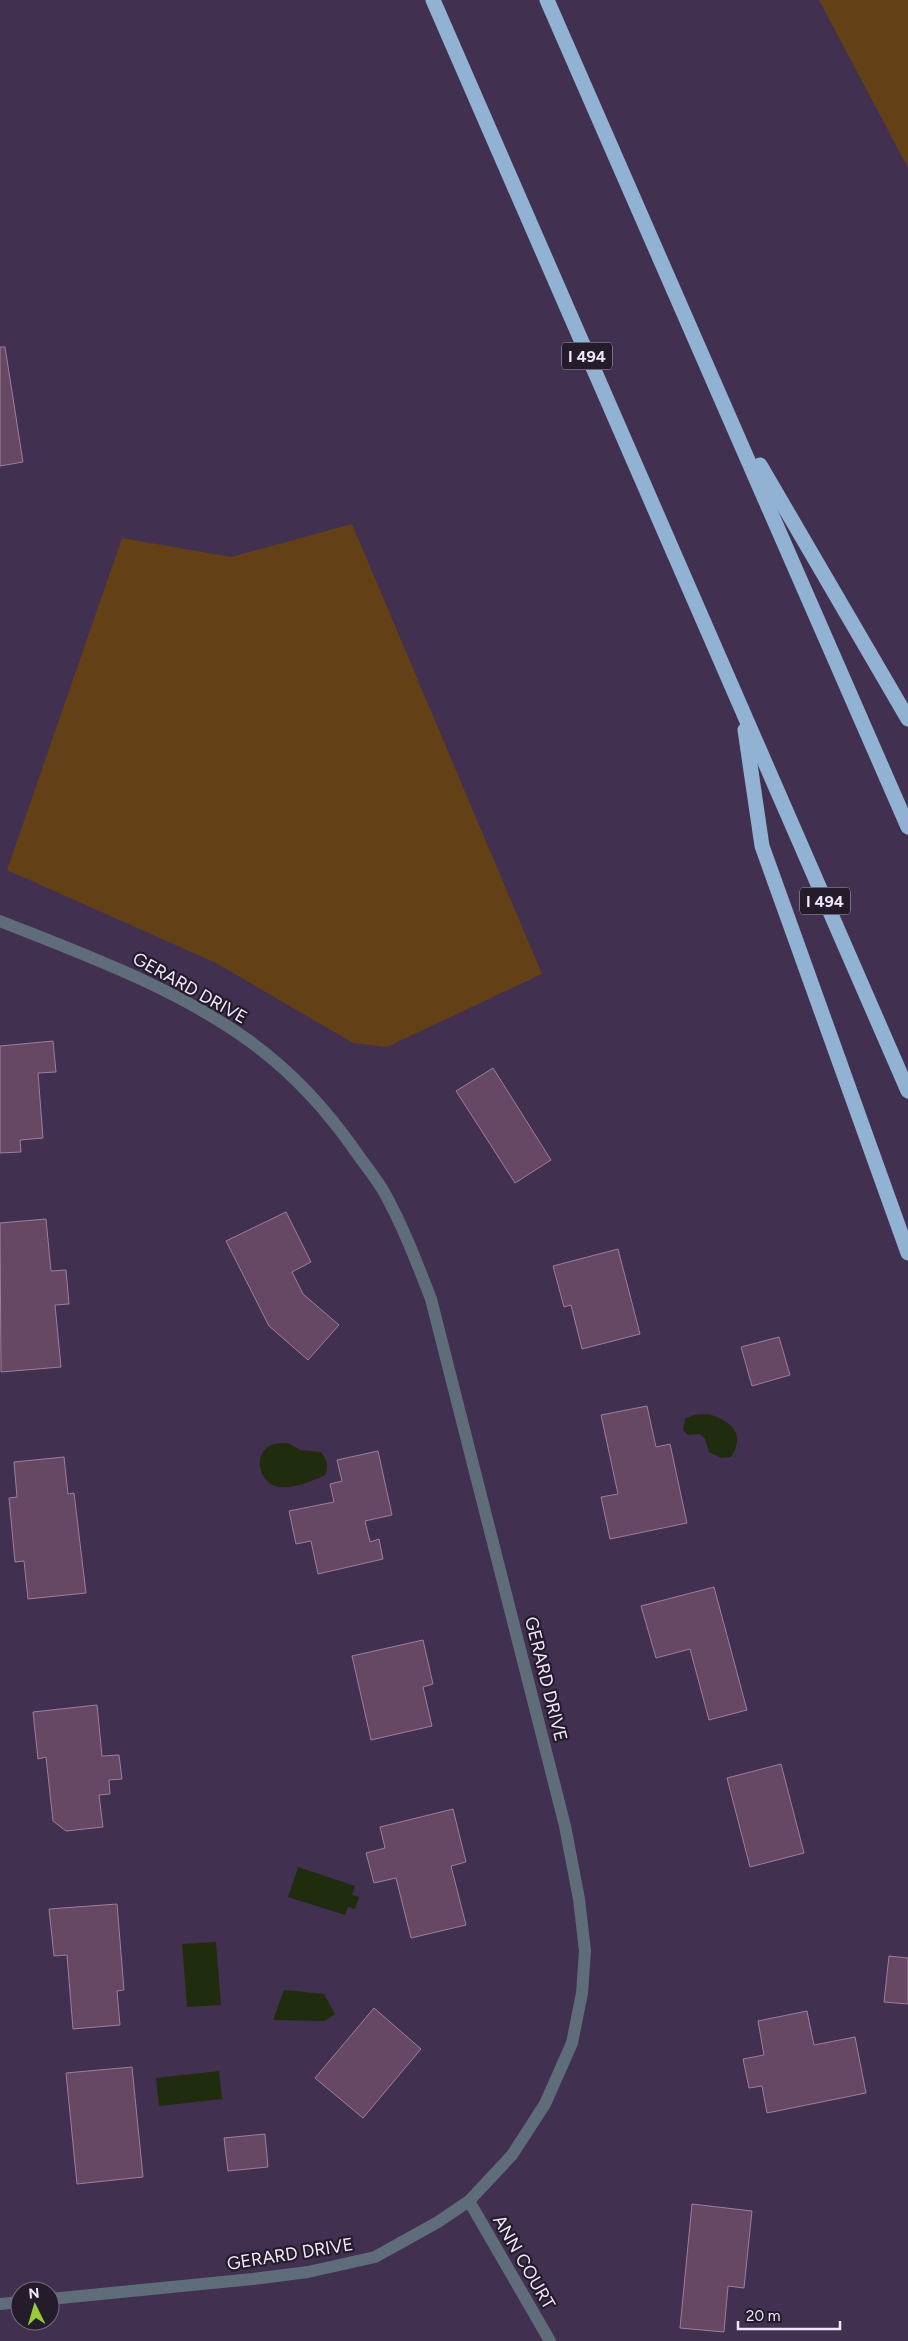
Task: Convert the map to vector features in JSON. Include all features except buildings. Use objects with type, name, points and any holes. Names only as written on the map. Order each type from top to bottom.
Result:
[{"type":"highway","name":"I 494","points":[[433,0],[908,1091]]},
{"type":"highway","points":[[547,0],[908,827]]},
{"type":"highway","points":[[725,406],[908,719]]},
{"type":"highway","points":[[742,711],[762,846],[908,1253]]},
{"type":"street","name":"GERARD DRIVE","points":[[0,921],[121,970],[195,1007],[249,1041],[297,1082],[340,1129],[383,1191],[409,1243],[432,1299],[565,1826],[580,1899],[585,1951],[582,1993],[572,2043],[545,2104],[512,2155],[469,2201],[438,2222],[376,2257],[308,2272],[60,2298]]},
{"type":"street","name":"ANN COURT","points":[[469,2201],[550,2341]]},
{"type":"shaded area","points":[[819,0],[908,0],[908,168]]},
{"type":"shaded area","points":[[352,524],[542,974],[387,1047],[353,1043],[216,963],[7,870],[122,538],[231,557]]},
{"type":"shaded area","points":[[708,1414],[723,1420],[734,1429],[737,1441],[736,1449],[731,1457],[721,1458],[709,1452],[705,1439],[700,1434],[688,1435],[683,1430],[685,1419],[694,1415]]},
{"type":"shaded area","points":[[288,1443],[300,1450],[321,1452],[327,1463],[325,1475],[287,1487],[275,1486],[265,1479],[260,1468],[261,1456],[264,1451],[270,1446]]},
{"type":"shaded area","points":[[298,1867],[355,1886],[352,1895],[359,1897],[355,1909],[348,1907],[345,1915],[288,1897]]},
{"type":"shaded area","points":[[216,1942],[221,2005],[187,2007],[182,1944]]},
{"type":"shaded area","points":[[284,1990],[324,1994],[335,2014],[325,2021],[273,2020]]},
{"type":"shaded area","points":[[219,2071],[222,2099],[159,2106],[156,2078]]}]
